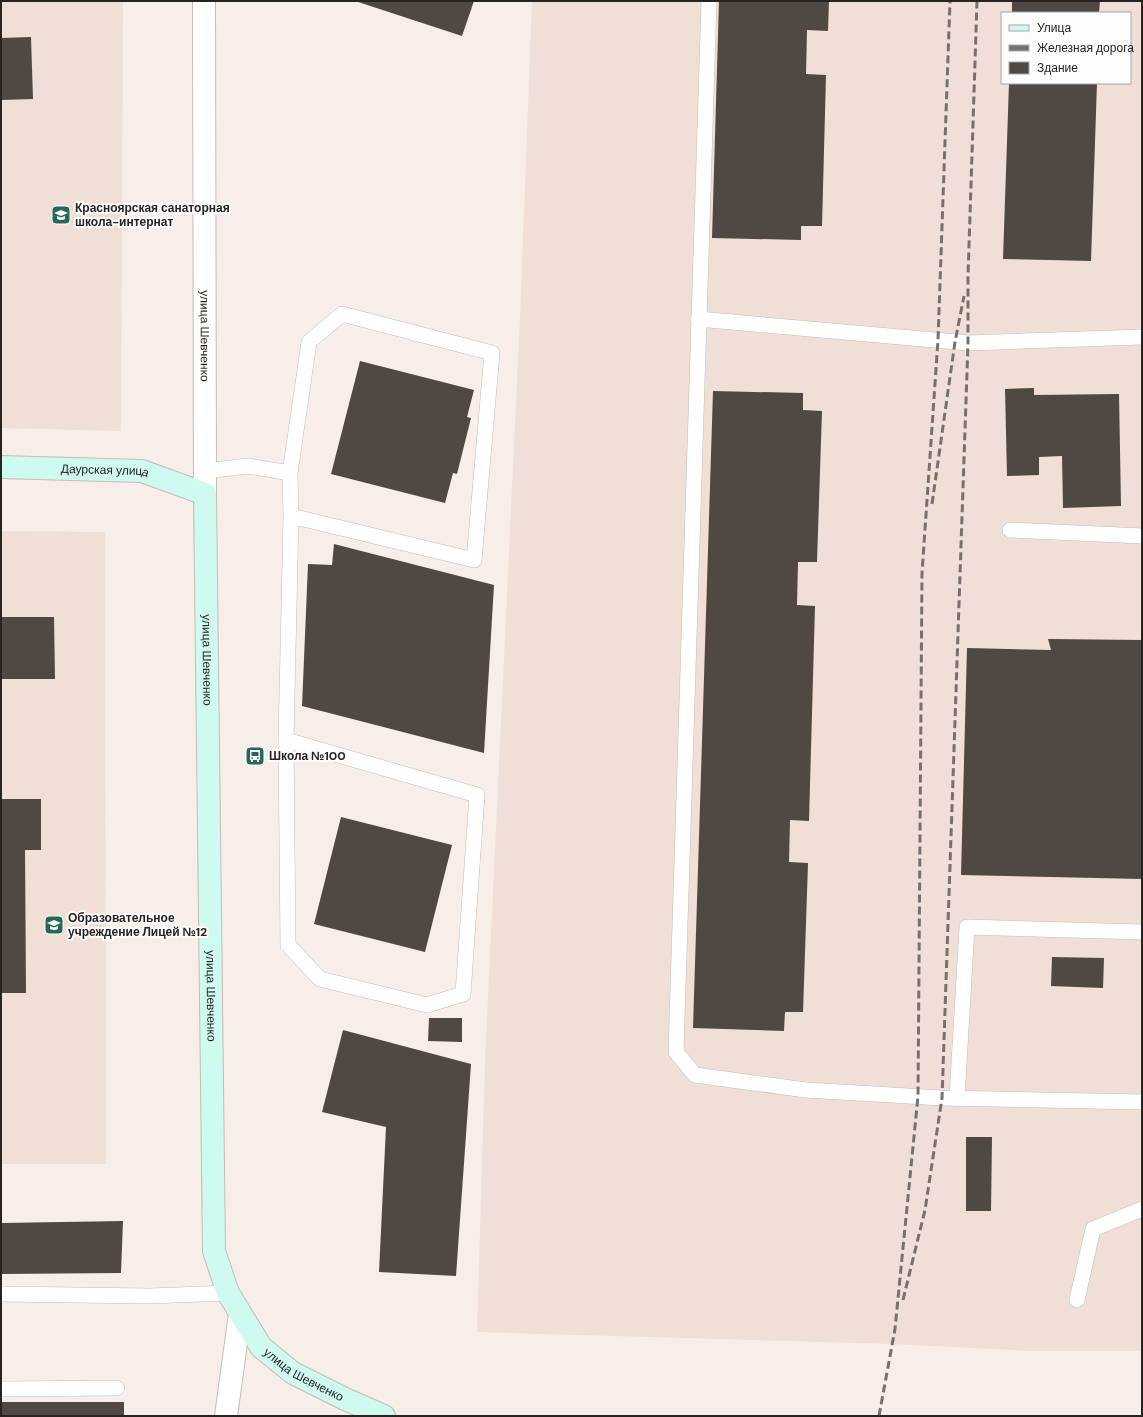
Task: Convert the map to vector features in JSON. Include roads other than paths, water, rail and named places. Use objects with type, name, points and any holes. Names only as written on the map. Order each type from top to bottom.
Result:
[{"type":"street","name":"улица Шевченко","points":[[204,1],[205,494],[214,1251],[228,1293],[261,1347],[293,1373],[345,1400],[384,1416]]},
{"type":"street","name":"Даурская улица","points":[[1,467],[142,471],[205,494]]},
{"type":"street","points":[[226,1416],[240,1314]]},
{"type":"lane","points":[[709,1],[676,1052],[695,1075],[806,1090],[957,1098],[1142,1102]]},
{"type":"lane","points":[[286,740],[477,795],[463,994],[427,1005],[320,979],[288,945],[286,740],[290,473],[309,342],[342,314],[492,353],[474,560],[290,516]]},
{"type":"lane","points":[[698,319],[968,343],[1112,336],[1142,337]]},
{"type":"lane","points":[[205,471],[248,466],[290,473]]},
{"type":"lane","points":[[1010,530],[1142,536]]},
{"type":"lane","points":[[957,1098],[967,927],[1142,932]]},
{"type":"lane","points":[[1076,1300],[1093,1228],[1142,1209]]},
{"type":"lane","points":[[1,1294],[150,1296],[228,1293]]},
{"type":"lane","points":[[1,1389],[117,1388]]},
{"type":"railway","points":[[879,1416],[895,1329],[918,1096],[922,573],[938,340],[950,1]]},
{"type":"railway","points":[[903,1300],[925,1210],[942,1098],[968,343],[968,277],[977,1]]},
{"type":"railway","points":[[932,504],[955,342],[964,296]]},
{"type":"place","name":"Красноярская санаторная школа-интернат","points":[[61,215]]},
{"type":"place","name":"Школа №100","points":[[255,756]]},
{"type":"place","name":"Образовательное учреждение Лицей №12","points":[[54,925]]}]
